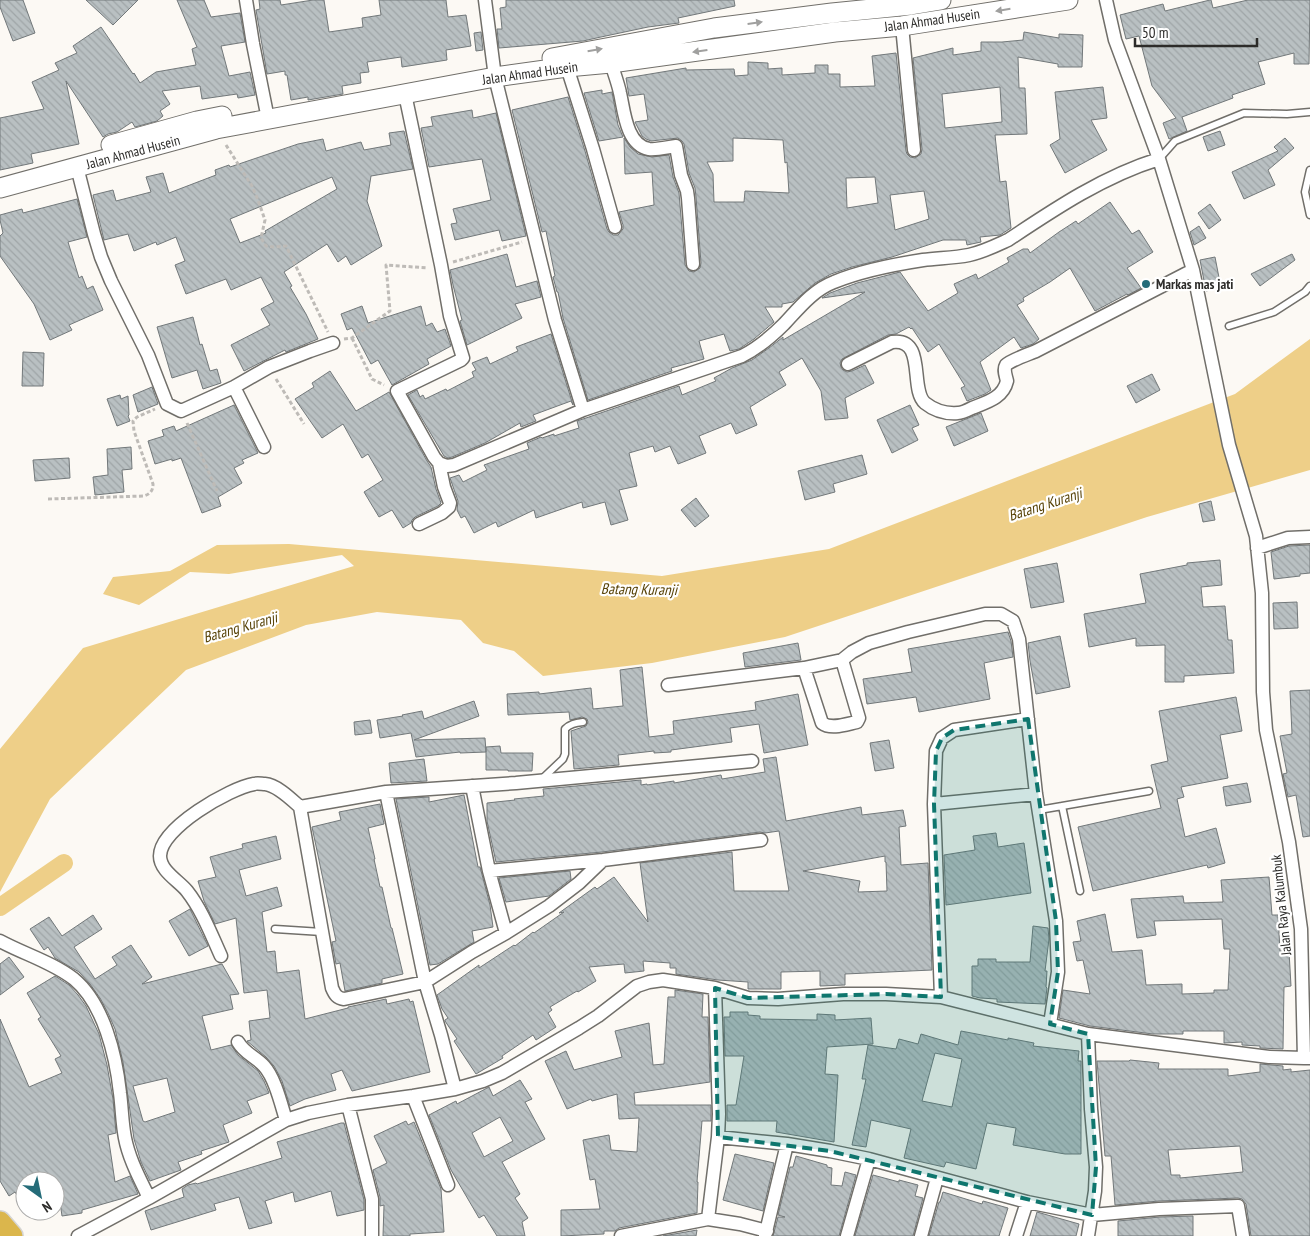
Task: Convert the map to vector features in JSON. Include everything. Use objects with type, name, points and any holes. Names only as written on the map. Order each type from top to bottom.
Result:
[{"type":"highway","points":[[0,1222],[12,1236]]},
{"type":"main road","name":"Jalan Ahmad Husein","points":[[0,188],[216,130],[405,94],[495,73],[714,28],[878,4],[911,5],[941,0]]},
{"type":"main road","name":"Jalan Ahmad Husein","points":[[0,176],[197,121],[266,109],[495,73],[610,63],[835,32],[902,26],[1068,0]]},
{"type":"street","points":[[246,0],[266,109]]},
{"type":"street","points":[[485,0],[495,73],[555,320],[583,410]]},
{"type":"street","name":"Jalan Raya Kalumbuk","points":[[1106,0],[1122,62],[1159,159],[1193,270],[1229,445],[1256,542],[1262,592],[1263,692],[1266,730],[1289,842],[1301,929],[1307,1058]]},
{"type":"street","points":[[902,26],[914,150]]},
{"type":"street","points":[[610,63],[620,91],[628,128],[637,142],[650,149],[676,146],[681,175],[687,190],[693,264]]},
{"type":"street","points":[[567,67],[615,227]]},
{"type":"street","points":[[405,94],[450,316],[463,358],[396,390],[434,457],[439,463],[447,466],[454,465],[583,410],[742,356],[768,339],[804,303],[818,291],[834,282],[892,266],[922,260],[968,255],[993,248],[1099,183],[1159,159]]},
{"type":"street","points":[[77,167],[101,257],[148,355],[167,404],[182,411],[269,368],[333,343]]},
{"type":"street","points":[[848,364],[892,342],[904,343],[910,350],[915,364],[919,392],[923,402],[939,412],[960,413],[993,400],[1003,392],[1008,381],[1004,371],[1006,365],[1193,270]]},
{"type":"street","points":[[234,386],[264,447]]},
{"type":"street","points":[[419,524],[449,507],[450,503],[442,480],[439,463]]},
{"type":"street","points":[[1256,542],[1288,538],[1310,538]]},
{"type":"street","points":[[668,685],[804,668],[842,660],[869,643],[985,614],[1001,614],[1013,621],[1019,639],[1036,794],[1056,921],[1058,972],[1050,1024]]},
{"type":"street","points":[[804,668],[822,723],[831,727],[857,722],[859,718],[842,660]]},
{"type":"street","points":[[941,997],[934,804],[936,751],[942,738],[954,730],[1028,719]]},
{"type":"street","points":[[300,807],[386,792],[541,780],[752,760]]},
{"type":"street","points":[[221,956],[198,909],[186,890],[163,866],[160,856],[164,842],[189,817],[208,804],[236,790],[254,784],[268,784],[285,794],[300,807],[332,988],[339,998],[344,999],[425,982],[549,906],[579,883],[603,860]]},
{"type":"street","points":[[472,786],[489,871],[506,933]]},
{"type":"street","points":[[386,792],[425,982],[455,1089]]},
{"type":"street","points":[[934,804],[1036,794]]},
{"type":"street","points":[[489,871],[603,860],[762,840]]},
{"type":"street","points":[[0,941],[62,970],[76,981],[87,994],[100,1015],[118,1072],[125,1138],[149,1198]]},
{"type":"street","points":[[78,1236],[286,1120],[308,1113],[348,1105],[455,1089],[502,1073],[598,1016],[636,986],[649,982],[663,980],[715,988],[748,998],[843,994],[941,997],[1088,1034],[1270,1057],[1307,1058]]},
{"type":"street","points":[[708,1220],[719,1114],[715,988]]},
{"type":"street","points":[[1088,1034],[1091,1109],[1096,1166],[1095,1191],[1088,1236]]},
{"type":"street","points":[[238,1042],[243,1050],[264,1066],[273,1082],[286,1120]]},
{"type":"street","points":[[413,1096],[448,1185]]},
{"type":"street","points":[[348,1105],[372,1199],[372,1236]]},
{"type":"street","points":[[718,1137],[787,1144],[869,1159],[1027,1202],[1092,1215],[1159,1209],[1238,1206],[1243,1236]]},
{"type":"street","points":[[621,1236],[708,1220],[740,1224],[766,1234],[787,1144]]},
{"type":"street","points":[[847,1236],[869,1159]]},
{"type":"street","points":[[921,1236],[938,1178]]},
{"type":"street","points":[[1016,1236],[1027,1202]]},
{"type":"lane","points":[[1159,159],[1175,141],[1244,113],[1287,114],[1310,112]]},
{"type":"lane","points":[[1310,170],[1305,192],[1310,215]]},
{"type":"lane","points":[[1229,326],[1274,312],[1305,292],[1310,286]]},
{"type":"lane","points":[[541,780],[563,759],[565,754],[565,729],[574,723],[583,722]]},
{"type":"lane","points":[[1039,810],[1149,791]]},
{"type":"lane","points":[[1062,806],[1080,891]]},
{"type":"lane","points":[[275,928],[322,932]]},
{"type":"path","points":[[216,130],[252,186],[265,220],[261,238],[266,246],[286,246],[333,343],[352,338],[390,311],[386,265],[430,268],[535,239]]},
{"type":"path","points":[[352,338],[372,379],[396,390]]},
{"type":"path","points":[[269,368],[304,424]]},
{"type":"path","points":[[48,499],[148,495],[153,488],[153,484],[134,431],[134,421],[137,417],[167,404]]},
{"type":"path","points":[[182,411],[217,491]]},
{"type":"highlighted area","points":[[1028,719],[1056,921],[1058,972],[1050,1024],[1088,1034],[1096,1167],[1092,1215],[830,1151],[718,1137],[715,988],[748,998],[886,994],[941,997],[934,804],[936,751],[942,738],[954,730]]},
{"type":"water","name":"Batang Kuranji","points":[[1310,339],[1310,470],[1147,517],[785,637],[652,663],[543,676],[514,651],[483,643],[461,620],[377,612],[306,625],[186,670],[50,799],[0,892],[0,749],[83,648],[354,566],[342,555],[229,574],[190,572],[139,605],[103,594],[113,577],[170,571],[217,545],[289,544],[662,576],[829,549],[1235,394]]},
{"type":"building","points":[[0,0],[23,0],[35,33],[13,41],[0,7]]},
{"type":"building","points":[[86,0],[138,0],[113,25]]},
{"type":"building","points":[[177,0],[204,0],[211,17],[240,13],[245,42],[221,46],[229,76],[250,72],[255,95],[238,98],[237,94],[202,99],[200,86],[162,91],[170,104],[160,111],[163,116],[157,121],[135,127],[132,122],[117,132],[103,137],[66,81],[79,144],[31,154],[33,163],[0,170],[0,118],[44,109],[32,82],[59,70],[55,63],[77,53],[73,46],[101,27],[140,83],[156,72],[196,65],[192,49],[197,47]]},
{"type":"building","points":[[259,0],[280,0],[281,5],[324,0],[329,32],[363,27],[362,18],[381,15],[379,0],[446,0],[448,17],[466,15],[471,46],[446,50],[447,60],[402,67],[401,57],[367,62],[369,72],[360,73],[361,83],[342,86],[343,94],[308,100],[308,97],[291,100],[285,71],[267,74],[256,10],[260,9]]},
{"type":"building","points":[[506,0],[734,0],[735,6],[678,18],[679,23],[648,27],[583,41],[499,48],[497,29],[502,29],[500,8],[506,7]]},
{"type":"building","points":[[1211,0],[1213,8],[1248,0],[1310,0],[1309,64],[1294,64],[1294,53],[1258,62],[1265,84],[1232,95],[1233,98],[1182,117],[1187,131],[1169,139],[1163,123],[1176,118],[1152,86],[1139,36],[1126,39],[1120,15],[1163,4],[1165,11]]},
{"type":"building","points":[[481,32],[483,50],[476,51],[474,33]]},
{"type":"building","points":[[1024,32],[1059,38],[1059,34],[1083,35],[1082,67],[1058,67],[1058,64],[1018,57],[1019,88],[1025,88],[1027,134],[995,135],[1000,182],[1006,181],[1011,228],[1000,235],[980,237],[981,242],[967,245],[966,240],[943,240],[831,274],[815,283],[793,302],[782,304],[782,307],[765,307],[774,322],[739,349],[730,351],[724,334],[699,341],[704,359],[671,368],[672,371],[588,400],[563,318],[553,277],[555,276],[546,231],[542,232],[512,110],[568,97],[607,229],[613,235],[618,235],[623,229],[619,212],[654,205],[652,172],[625,174],[624,138],[638,154],[652,157],[669,155],[673,177],[679,193],[685,265],[689,271],[694,272],[700,268],[701,263],[696,197],[695,188],[689,173],[684,144],[678,138],[651,141],[642,136],[635,122],[648,120],[644,94],[629,96],[626,78],[686,68],[686,70],[734,69],[735,76],[748,75],[748,62],[768,63],[768,69],[782,68],[782,75],[815,73],[815,65],[828,65],[828,74],[840,74],[840,87],[875,86],[872,56],[896,53],[906,151],[910,157],[915,158],[921,154],[922,149],[913,58],[953,48],[953,55],[981,51],[981,42],[1023,40]],"holes":[[[1000,87],[1002,122],[945,128],[942,94]],[[733,138],[783,140],[789,193],[745,191],[744,202],[714,202],[713,174],[707,162],[733,161]],[[875,177],[878,203],[847,208],[846,178]],[[924,191],[929,219],[895,230],[890,195]]]},
{"type":"building","points":[[1103,87],[1107,118],[1091,120],[1107,150],[1065,173],[1050,145],[1060,139],[1055,92]]},
{"type":"building","points":[[602,90],[602,94],[612,92],[618,125],[623,137],[599,141],[584,93]]},
{"type":"building","points":[[472,110],[473,118],[496,113],[526,236],[502,241],[499,230],[455,240],[451,224],[457,223],[453,209],[491,200],[482,159],[429,167],[421,128],[433,126],[431,117]]},
{"type":"building","points":[[404,131],[413,169],[371,176],[367,201],[382,246],[351,265],[346,256],[338,262],[327,244],[284,272],[318,339],[286,352],[285,350],[244,371],[231,345],[270,325],[261,309],[274,302],[261,277],[231,290],[226,279],[186,294],[175,265],[185,261],[176,237],[157,245],[156,242],[134,251],[128,234],[104,240],[93,195],[113,190],[116,201],[151,192],[146,177],[163,173],[169,193],[216,175],[215,170],[229,165],[230,167],[298,144],[323,139],[326,151],[361,142],[364,150],[391,145],[389,133]],"holes":[[[332,177],[337,189],[265,231],[266,233],[240,243],[230,219]]]},
{"type":"building","points":[[1220,131],[1225,145],[1208,151],[1203,137]]},
{"type":"building","points":[[1285,138],[1294,148],[1268,170],[1275,185],[1244,199],[1232,172],[1278,151],[1274,147]]},
{"type":"building","points":[[77,199],[87,237],[68,242],[79,278],[82,276],[87,289],[93,286],[103,310],[69,325],[72,330],[50,340],[34,304],[0,256],[0,236],[3,233],[0,215],[22,209],[23,213]]},
{"type":"building","points":[[1110,202],[1132,234],[1139,230],[1153,252],[1127,268],[1141,288],[1095,311],[1070,268],[1023,298],[1024,301],[1017,305],[1039,339],[1033,344],[1021,348],[1014,337],[980,362],[991,390],[985,394],[967,401],[961,388],[965,386],[939,344],[928,352],[912,328],[909,327],[896,334],[888,335],[842,359],[841,367],[847,372],[865,365],[874,383],[845,398],[848,418],[825,420],[821,391],[802,358],[779,372],[786,385],[750,407],[757,425],[736,434],[731,423],[699,436],[706,453],[678,464],[670,446],[655,452],[653,446],[629,453],[637,486],[619,490],[628,520],[611,525],[605,502],[583,508],[582,502],[536,518],[534,510],[498,527],[496,522],[474,533],[465,516],[461,518],[457,510],[458,501],[450,478],[459,475],[463,482],[487,470],[484,465],[529,449],[527,443],[541,437],[554,434],[554,436],[579,428],[577,421],[679,386],[682,395],[716,381],[714,378],[752,360],[783,337],[783,340],[865,292],[822,298],[830,293],[857,283],[900,272],[928,311],[958,293],[954,284],[976,274],[978,279],[1009,262],[1007,258],[1023,249],[1028,249],[1030,253],[1076,221],[1078,224]]},
{"type":"building","points":[[1210,204],[1221,220],[1209,229],[1198,213]]},
{"type":"building","points":[[1199,226],[1206,238],[1194,245],[1190,232]]},
{"type":"building","points":[[507,254],[516,287],[537,281],[541,297],[515,304],[522,318],[467,345],[460,321],[462,320],[450,270]]},
{"type":"building","points":[[1292,254],[1295,260],[1260,286],[1251,274]]},
{"type":"building","points":[[1215,257],[1221,288],[1206,291],[1200,260]]},
{"type":"building","points":[[362,306],[368,323],[421,306],[426,326],[432,323],[437,332],[445,329],[451,346],[427,359],[429,364],[392,385],[378,360],[371,364],[352,328],[347,330],[341,314]]},
{"type":"building","points":[[193,317],[200,345],[202,344],[210,371],[217,369],[221,383],[203,389],[197,370],[172,378],[157,327]]},
{"type":"building","points":[[551,334],[573,405],[571,401],[533,415],[536,421],[521,427],[520,423],[485,443],[452,457],[444,456],[408,395],[417,390],[420,397],[423,395],[425,399],[446,389],[447,391],[474,377],[472,372],[476,370],[472,363],[487,357],[490,364],[518,351],[516,347]]},
{"type":"building","points":[[23,352],[44,353],[43,386],[22,386]]},
{"type":"building","points":[[330,371],[356,411],[389,392],[431,467],[441,503],[415,517],[411,523],[403,528],[392,510],[379,517],[364,492],[383,480],[368,454],[362,458],[343,424],[322,438],[295,399],[314,387],[312,383]]},
{"type":"building","points":[[1152,374],[1160,390],[1136,403],[1127,386]]},
{"type":"building","points":[[152,387],[158,404],[138,412],[133,395]]},
{"type":"building","points":[[120,395],[121,399],[128,396],[128,416],[130,421],[117,426],[107,399]]},
{"type":"building","points":[[234,405],[258,453],[242,460],[244,463],[234,468],[242,483],[218,497],[221,506],[202,513],[181,458],[155,464],[148,441],[164,436],[162,430],[174,426],[176,431]]},
{"type":"building","points":[[910,405],[919,425],[912,428],[918,440],[892,453],[877,420]]},
{"type":"building","points":[[981,413],[988,431],[954,446],[946,427]]},
{"type":"building","points":[[131,447],[132,469],[122,470],[124,492],[95,495],[93,477],[108,475],[107,449]]},
{"type":"building","points":[[862,455],[867,474],[833,484],[835,492],[805,500],[798,471]]},
{"type":"building","points":[[69,458],[70,478],[35,481],[33,460]]},
{"type":"building","points":[[696,498],[709,516],[695,527],[681,510]]},
{"type":"building","points":[[1211,501],[1215,520],[1203,522],[1199,504]]},
{"type":"building","points":[[1310,545],[1310,573],[1274,579],[1271,552],[1289,546]]},
{"type":"building","points":[[1220,560],[1222,585],[1201,587],[1203,607],[1225,606],[1228,640],[1232,640],[1234,673],[1184,676],[1184,682],[1165,682],[1165,645],[1136,646],[1136,638],[1089,647],[1084,614],[1146,603],[1140,574],[1187,565],[1187,563]]},
{"type":"building","points":[[1057,563],[1064,602],[1031,608],[1024,569]]},
{"type":"building","points":[[1297,602],[1298,628],[1274,629],[1273,603]]},
{"type":"building","points":[[1008,632],[1013,657],[984,663],[990,699],[919,712],[916,697],[867,704],[863,679],[912,672],[908,649]]},
{"type":"building","points":[[1060,636],[1070,687],[1036,694],[1028,643]]},
{"type":"building","points":[[798,643],[801,660],[745,667],[743,653]]},
{"type":"building","points":[[642,667],[649,737],[674,734],[673,721],[756,710],[755,702],[798,694],[808,745],[764,753],[759,724],[730,728],[732,742],[671,750],[671,752],[654,753],[654,751],[618,755],[619,765],[574,769],[571,731],[586,726],[587,719],[582,717],[570,720],[569,712],[508,715],[507,694],[539,692],[539,694],[591,688],[593,709],[623,706],[620,670]]},
{"type":"building","points":[[1310,690],[1310,836],[1303,837],[1296,795],[1288,797],[1283,774],[1287,773],[1280,736],[1292,734],[1290,691]]},
{"type":"building","points":[[1236,697],[1242,731],[1220,735],[1228,778],[1181,787],[1184,797],[1177,799],[1185,837],[1216,828],[1225,863],[1208,868],[1207,865],[1093,891],[1078,827],[1161,808],[1151,765],[1168,761],[1159,711]]},
{"type":"building","points":[[474,701],[479,716],[414,740],[485,738],[486,752],[460,752],[416,757],[411,733],[380,738],[377,720],[422,711],[424,719]]},
{"type":"building","points":[[370,720],[372,733],[355,735],[354,722]]},
{"type":"building","points":[[889,740],[894,768],[875,771],[870,743]]},
{"type":"building","points":[[500,746],[501,753],[533,753],[532,771],[486,770],[486,747]]},
{"type":"building","points":[[776,757],[786,821],[861,807],[862,815],[903,810],[906,826],[899,827],[901,865],[928,863],[932,970],[845,974],[845,985],[820,986],[820,971],[781,972],[781,989],[748,989],[748,982],[676,974],[676,968],[670,968],[670,963],[643,961],[644,971],[625,973],[624,964],[589,967],[596,981],[550,1007],[552,1010],[548,1013],[556,1027],[536,1040],[533,1035],[502,1056],[503,1058],[476,1074],[454,1041],[457,1039],[445,1021],[448,1018],[442,1009],[437,995],[479,965],[479,968],[515,946],[564,912],[559,913],[595,887],[597,889],[614,877],[648,922],[640,863],[732,852],[734,891],[789,891],[779,831],[602,852],[496,862],[487,821],[487,803],[544,796],[543,789],[641,780],[641,785],[674,781],[674,783],[721,775],[722,779],[765,772],[763,759]],"holes":[[[885,856],[887,891],[858,892],[860,881],[803,871]]]},
{"type":"building","points":[[424,759],[427,781],[391,783],[389,763]]},
{"type":"building","points":[[1247,783],[1251,802],[1226,806],[1223,787]]},
{"type":"building","points":[[464,795],[478,867],[480,867],[490,905],[493,927],[472,931],[474,942],[438,964],[430,965],[396,799],[429,797],[429,802]]},
{"type":"building","points":[[380,804],[384,824],[368,828],[380,887],[382,887],[403,974],[382,979],[382,983],[345,991],[340,963],[336,964],[332,942],[336,941],[312,827],[341,820],[339,812]]},
{"type":"building","points":[[996,833],[998,847],[1024,843],[1031,893],[946,905],[944,855],[975,850],[973,836]]},
{"type":"building","points":[[276,836],[281,859],[239,870],[246,896],[277,887],[282,906],[262,912],[267,952],[275,951],[277,973],[299,970],[305,1019],[386,999],[387,1004],[409,999],[410,1002],[413,1001],[430,1072],[352,1091],[342,1070],[331,1074],[336,1090],[305,1099],[290,1106],[282,1081],[274,1066],[247,1041],[251,1040],[249,1021],[270,1018],[267,990],[244,993],[236,918],[215,924],[204,901],[198,881],[216,877],[210,857],[243,848],[242,844]]},
{"type":"building","points":[[570,871],[571,879],[549,896],[506,902],[499,878]]},
{"type":"building","points":[[1269,877],[1272,915],[1278,915],[1280,951],[1289,951],[1291,986],[1284,987],[1283,1049],[1242,1045],[1242,1042],[1224,1043],[1224,1031],[1183,1031],[1183,1034],[1153,1034],[1090,1026],[1059,1018],[1063,990],[1090,994],[1083,960],[1077,961],[1073,942],[1081,941],[1077,921],[1105,914],[1112,952],[1142,950],[1146,985],[1182,984],[1182,994],[1214,993],[1214,990],[1228,990],[1230,949],[1224,949],[1222,919],[1154,921],[1156,935],[1137,938],[1131,899],[1183,896],[1184,903],[1223,902],[1221,880]]},
{"type":"building","points":[[190,909],[208,946],[189,956],[169,921]]},
{"type":"building","points":[[93,915],[102,929],[74,947],[95,979],[117,965],[112,957],[131,945],[152,977],[142,984],[222,964],[239,994],[230,995],[233,1009],[202,1016],[211,1050],[231,1045],[238,1055],[258,1071],[269,1093],[247,1101],[252,1113],[223,1125],[229,1142],[201,1151],[202,1154],[178,1162],[181,1170],[150,1181],[141,1162],[134,1139],[123,1062],[115,1029],[108,1013],[100,998],[79,972],[55,958],[48,947],[44,950],[30,929],[49,917],[62,936]],"holes":[[[167,1078],[175,1112],[145,1122],[143,1121],[133,1086]]]},
{"type":"building","points":[[1033,926],[1048,928],[1045,1004],[997,1002],[997,999],[972,996],[972,966],[978,966],[978,959],[996,959],[996,962],[1030,962]]},
{"type":"building","points":[[9,957],[24,977],[0,995],[0,964]]},
{"type":"building","points":[[55,976],[69,985],[86,1006],[99,1034],[113,1099],[116,1133],[108,1135],[115,1182],[130,1176],[138,1194],[82,1210],[82,1213],[65,1216],[65,1171],[15,1171],[15,1192],[9,1196],[0,1181],[0,1019],[29,1087],[62,1073],[55,1059],[61,1056],[38,1019],[41,1017],[27,993]]},
{"type":"building","points":[[675,990],[703,994],[702,1017],[708,1017],[710,1082],[634,1093],[635,1105],[711,1105],[711,1121],[702,1121],[697,1182],[697,1213],[619,1228],[615,1231],[604,1231],[604,1234],[561,1236],[561,1210],[600,1209],[595,1179],[590,1180],[583,1140],[609,1135],[611,1150],[637,1152],[639,1118],[619,1119],[617,1094],[592,1101],[591,1099],[567,1109],[545,1061],[566,1051],[574,1070],[622,1057],[615,1031],[649,1023],[653,1065],[664,1064],[668,997],[675,997]]},
{"type":"building","points":[[730,1012],[748,1012],[748,1015],[760,1016],[760,1019],[817,1020],[817,1014],[835,1015],[835,1020],[871,1018],[873,1044],[827,1047],[825,1074],[838,1075],[834,1142],[776,1132],[777,1121],[727,1121],[727,1105],[736,1105],[744,1056],[725,1056],[724,1017],[730,1017]]},
{"type":"building","points":[[961,1031],[1034,1043],[1033,1046],[1079,1051],[1078,1061],[1081,1061],[1081,1154],[1065,1154],[1013,1145],[1016,1128],[987,1123],[976,1169],[946,1162],[944,1167],[904,1158],[911,1129],[871,1120],[866,1147],[852,1145],[866,1079],[862,1079],[868,1045],[896,1049],[899,1039],[918,1044],[921,1034],[958,1045]],"holes":[[[935,1053],[962,1059],[952,1107],[922,1101]]]},
{"type":"building","points":[[1097,1061],[1159,1063],[1158,1069],[1228,1069],[1228,1076],[1260,1072],[1260,1064],[1283,1066],[1283,1070],[1291,1069],[1291,1072],[1310,1070],[1310,1236],[1251,1236],[1246,1204],[1242,1199],[1238,1198],[1115,1205],[1111,1156],[1105,1156]],"holes":[[[1240,1146],[1243,1172],[1180,1178],[1180,1175],[1171,1175],[1168,1150]]]},
{"type":"building","points":[[520,1080],[532,1099],[525,1102],[545,1139],[502,1162],[520,1194],[515,1198],[528,1218],[522,1222],[525,1236],[497,1236],[484,1215],[479,1218],[451,1170],[429,1115],[456,1101],[457,1104],[489,1087],[493,1096]],"holes":[[[500,1117],[513,1141],[484,1157],[472,1133]]]},
{"type":"building","points":[[406,1121],[408,1125],[414,1122],[441,1189],[444,1232],[410,1234],[410,1236],[383,1236],[384,1205],[380,1206],[380,1197],[373,1170],[387,1163],[374,1136]]},
{"type":"building","points":[[344,1123],[364,1200],[364,1210],[337,1216],[331,1191],[295,1202],[293,1192],[265,1201],[272,1223],[249,1229],[239,1197],[214,1204],[216,1210],[151,1230],[145,1211],[184,1197],[182,1189],[188,1185],[197,1184],[282,1158],[277,1142]]},
{"type":"building","points":[[735,1154],[774,1163],[763,1211],[723,1200]]},
{"type":"building","points":[[796,1156],[832,1168],[831,1185],[842,1186],[845,1172],[856,1175],[839,1236],[773,1236],[778,1217],[785,1217],[778,1215],[790,1167],[793,1167]]},
{"type":"building","points":[[873,1175],[918,1185],[915,1196],[923,1198],[913,1236],[855,1236]]},
{"type":"building","points":[[943,1192],[982,1204],[983,1201],[1008,1208],[999,1236],[929,1236]]},
{"type":"building","points":[[1037,1212],[1079,1224],[1076,1236],[1030,1236]]},
{"type":"building","points":[[1193,1216],[1193,1236],[1118,1236],[1118,1221]]},
{"type":"building","points":[[697,1230],[696,1236],[663,1236]]},
{"type":"waterway","points":[[0,907],[64,863]]},
{"type":"place","name":"Markas mas jati","points":[[1146,284]]}]
